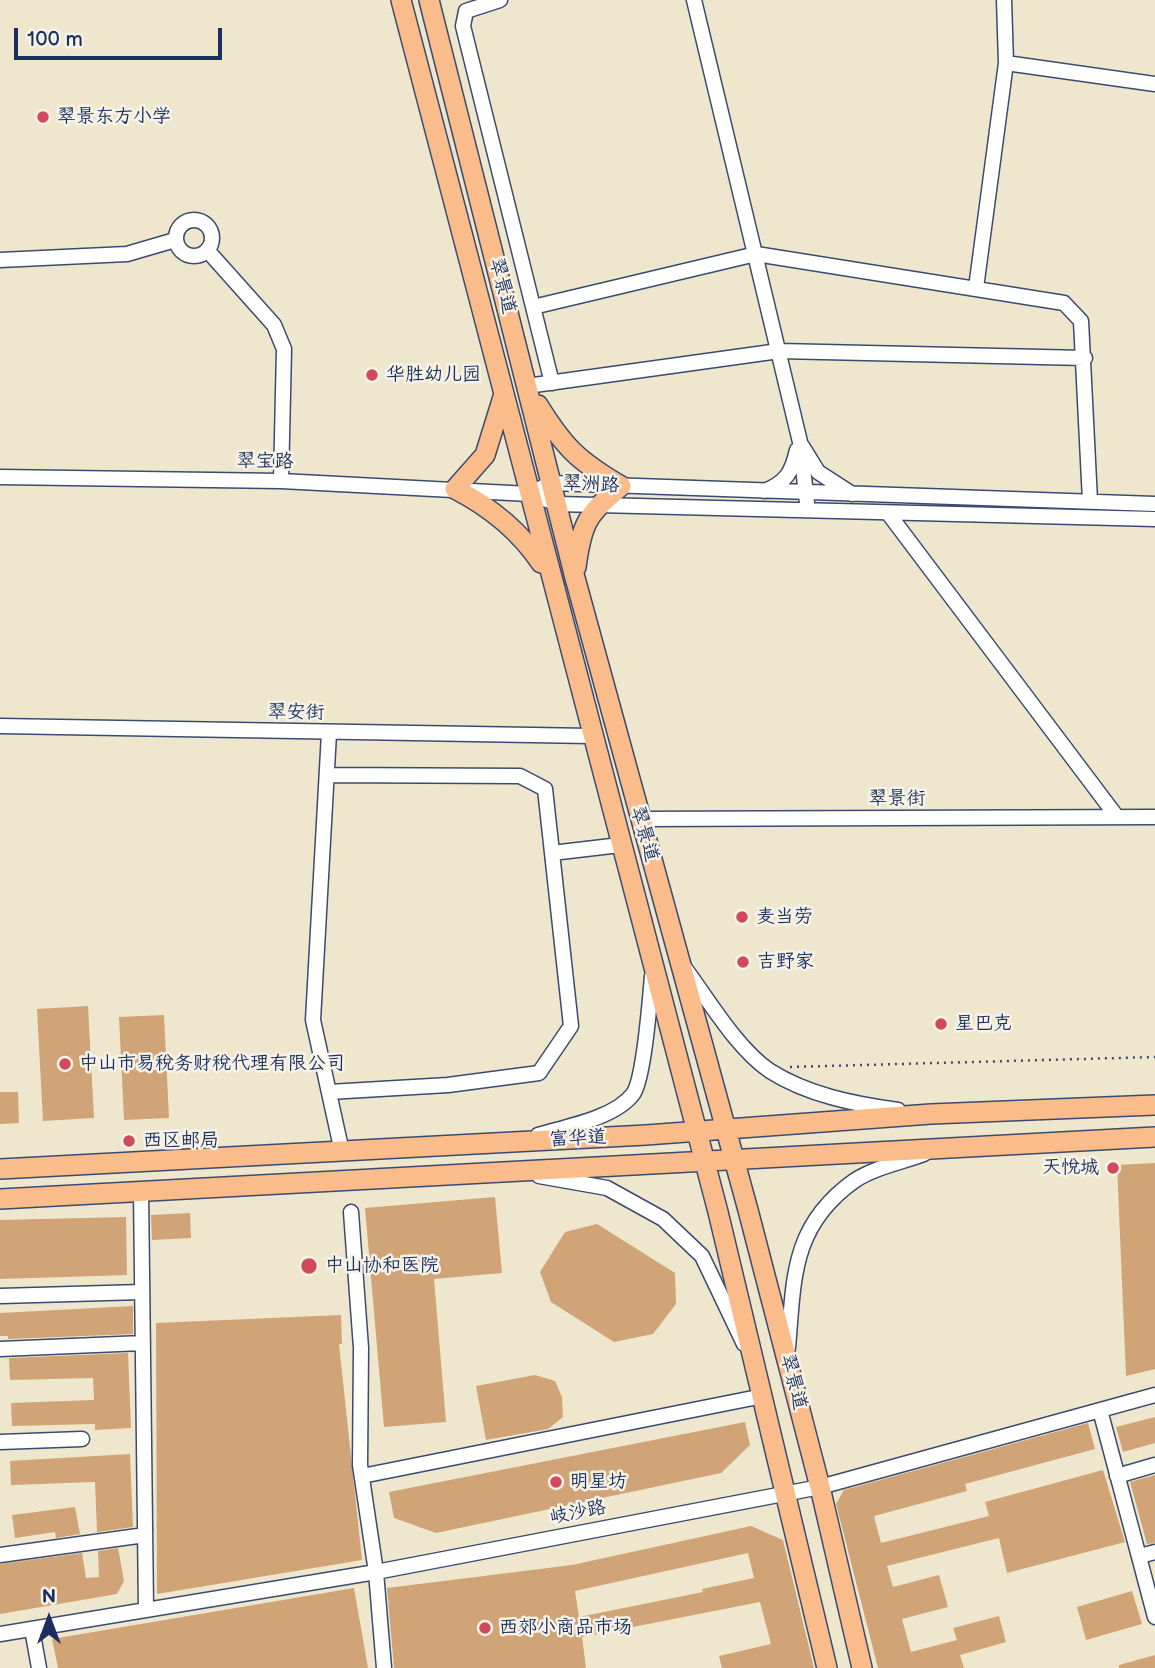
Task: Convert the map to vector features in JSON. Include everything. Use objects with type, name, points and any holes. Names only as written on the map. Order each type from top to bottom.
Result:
[{"type":"main road","name":"翠景道","points":[[401,0],[703,1161],[763,1396],[827,1668]]},
{"type":"main road","name":"翠景道","points":[[429,0],[575,578],[639,820],[736,1161],[820,1486],[862,1668]]},
{"type":"main road","points":[[527,386],[569,451],[583,464],[621,486],[588,516],[580,540],[575,578]]},
{"type":"main road","points":[[504,392],[496,429],[485,455],[455,489],[487,506],[507,523],[528,544],[551,579]]},
{"type":"main road","name":"富华道","points":[[0,1169],[514,1143],[931,1114],[1155,1105]]},
{"type":"main road","name":"富华道","points":[[0,1199],[1155,1137]]},
{"type":"street","points":[[500,0],[466,11],[463,26],[552,383]]},
{"type":"street","points":[[694,0],[800,442],[807,512]]},
{"type":"street","points":[[976,288],[1006,63],[1004,0]]},
{"type":"street","points":[[1006,63],[1155,84]]},
{"type":"street","points":[[200,220],[212,233],[207,250],[191,256],[180,250],[175,240],[182,223],[200,220]]},
{"type":"street","points":[[0,260],[127,254],[175,240]]},
{"type":"street","points":[[207,250],[274,325],[284,349],[281,481]]},
{"type":"street","points":[[533,307],[756,254],[1064,303],[1081,321],[1090,501]]},
{"type":"street","points":[[527,386],[779,351],[1084,358]]},
{"type":"street","points":[[760,492],[781,485],[792,470],[800,442]]},
{"type":"street","points":[[800,442],[818,472],[855,496]]},
{"type":"street","name":"翠宝路","points":[[0,477],[281,481],[529,494]]},
{"type":"street","name":"翠洲路","points":[[529,494],[551,483],[855,496],[1155,503]]},
{"type":"street","name":"翠洲路","points":[[529,494],[558,505],[1155,519]]},
{"type":"street","points":[[888,513],[1117,817]]},
{"type":"street","name":"翠安街","points":[[0,726],[591,736]]},
{"type":"street","points":[[329,733],[313,1020],[342,1152]]},
{"type":"street","points":[[327,775],[520,776],[545,789],[571,1027],[539,1073],[448,1085],[329,1092]]},
{"type":"street","name":"翠景街","points":[[639,820],[1155,817]]},
{"type":"street","points":[[552,853],[620,845]]},
{"type":"street","points":[[681,963],[735,1036],[769,1070],[826,1097],[931,1114]]},
{"type":"street","points":[[514,1143],[605,1115],[633,1094],[646,1043],[653,968]]},
{"type":"street","points":[[787,1360],[795,1266],[813,1219],[855,1180],[938,1148]]},
{"type":"street","points":[[517,1172],[607,1188],[663,1219],[702,1256],[754,1366]]},
{"type":"street","points":[[141,1191],[146,1610]]},
{"type":"street","points":[[351,1212],[361,1348],[362,1476],[376,1572],[384,1668]]},
{"type":"street","points":[[0,1296],[142,1292]]},
{"type":"street","points":[[0,1349],[142,1343]]},
{"type":"street","name":"岐沙路","points":[[0,1634],[376,1572],[820,1486],[1155,1395]]},
{"type":"street","points":[[362,1476],[763,1396]]},
{"type":"street","points":[[1100,1410],[1155,1617]]},
{"type":"street","points":[[0,1442],[82,1439]]},
{"type":"street","points":[[1117,1476],[1155,1465]]},
{"type":"street","points":[[0,1555],[145,1535]]},
{"type":"street","points":[[1140,1556],[1155,1552]]},
{"type":"street","points":[[32,1629],[39,1668]]},
{"type":"path","points":[[769,1070],[803,1064],[1155,1056]]},
{"type":"building","name":"中山市易税务财税代理有限公司","points":[[88,1006],[94,1118],[43,1121],[37,1009]]},
{"type":"building","points":[[164,1015],[169,1118],[124,1120],[119,1017]]},
{"type":"building","points":[[0,1092],[18,1092],[19,1123],[0,1124]]},
{"type":"building","points":[[1155,1163],[1155,1369],[1126,1376],[1117,1165]]},
{"type":"building","points":[[495,1197],[502,1273],[434,1279],[446,1422],[384,1427],[365,1208]]},
{"type":"building","points":[[190,1213],[191,1238],[152,1240],[151,1215]]},
{"type":"building","points":[[126,1217],[127,1275],[0,1279],[0,1220]]},
{"type":"building","points":[[597,1224],[675,1273],[676,1304],[653,1334],[614,1342],[551,1302],[540,1272],[565,1232]]},
{"type":"building","points":[[133,1306],[133,1334],[8,1339],[8,1336],[0,1336],[0,1313]]},
{"type":"building","points":[[341,1315],[342,1344],[339,1344],[362,1560],[157,1594],[156,1323]]},
{"type":"building","points":[[128,1353],[131,1428],[95,1430],[95,1424],[12,1426],[11,1403],[94,1400],[93,1378],[10,1380],[9,1358]]},
{"type":"building","points":[[535,1375],[555,1381],[562,1397],[563,1417],[548,1429],[486,1440],[476,1386]]},
{"type":"building","points":[[1155,1417],[1155,1443],[1123,1452],[1116,1427]]},
{"type":"building","name":"明星坊","points":[[745,1422],[750,1445],[721,1473],[436,1533],[394,1518],[389,1492]]},
{"type":"building","points":[[1088,1423],[1095,1449],[965,1484],[967,1491],[874,1516],[881,1543],[989,1516],[985,1502],[1103,1470],[1125,1542],[1007,1573],[999,1538],[887,1566],[893,1587],[939,1575],[948,1607],[902,1619],[911,1652],[957,1640],[953,1628],[999,1616],[1006,1642],[960,1655],[964,1668],[878,1668],[836,1504],[844,1490]]},
{"type":"building","points":[[130,1454],[133,1527],[97,1532],[95,1482],[11,1485],[10,1461]]},
{"type":"building","points":[[1155,1475],[1155,1543],[1147,1544],[1130,1482]]},
{"type":"building","points":[[75,1507],[80,1534],[56,1538],[55,1532],[15,1538],[12,1515]]},
{"type":"building","points":[[751,1526],[783,1540],[814,1668],[722,1668],[719,1656],[771,1644],[760,1602],[582,1637],[586,1668],[394,1668],[387,1588],[572,1565]],"holes":[[[748,1553],[754,1578],[702,1589],[703,1592],[579,1617],[575,1591]]]},
{"type":"building","points":[[118,1548],[124,1581],[117,1594],[0,1614],[0,1564],[82,1553],[86,1578],[99,1577],[98,1551]]},
{"type":"building","points":[[354,1588],[368,1668],[58,1668],[52,1639]]},
{"type":"building","points":[[1132,1591],[1142,1624],[1086,1640],[1077,1607]]},
{"type":"building","points":[[1155,1655],[1155,1668],[1119,1668],[1119,1665]]},
{"type":"place","name":"翠景东方小学","points":[[43,117]]},
{"type":"place","name":"华胜幼儿园","points":[[372,375]]},
{"type":"place","name":"麦当劳","points":[[742,917]]},
{"type":"place","name":"吉野家","points":[[743,962]]},
{"type":"place","name":"星巴克","points":[[941,1024]]},
{"type":"place","name":"中山市易税务财税代理有限公司","points":[[65,1064]]},
{"type":"place","name":"西区邮局","points":[[129,1141]]},
{"type":"place","name":"天悦城","points":[[1113,1168]]},
{"type":"place","name":"中山协和医院","points":[[309,1266]]},
{"type":"place","name":"明星坊","points":[[556,1482]]},
{"type":"place","name":"西郊小商品市场","points":[[485,1628]]}]
